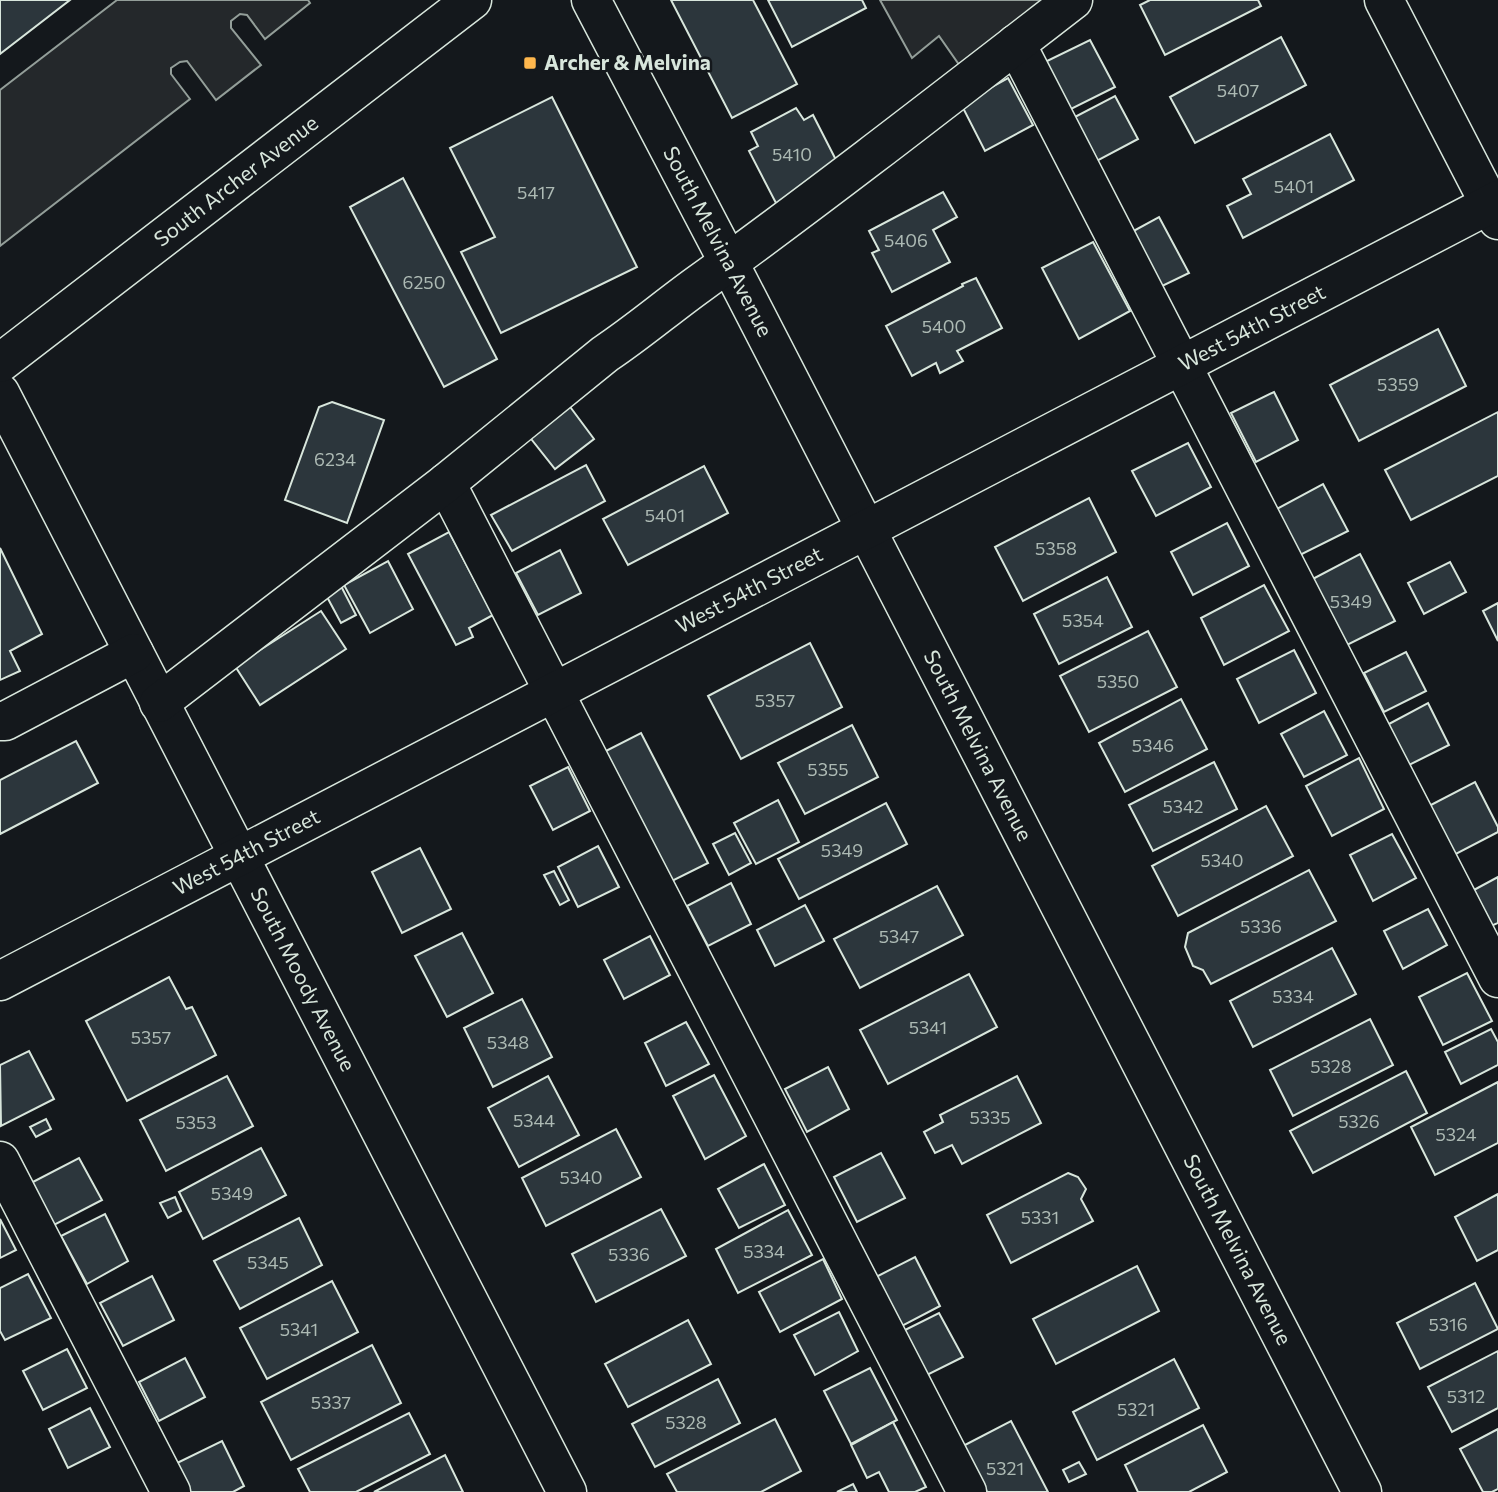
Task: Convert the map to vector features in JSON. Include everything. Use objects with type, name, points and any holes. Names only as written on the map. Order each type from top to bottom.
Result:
[{"type":"street","name":"South Archer Avenue","points":[[0,363],[472,0]]},
{"type":"street","name":"South Melvina Avenue","points":[[591,0],[1362,1492]]},
{"type":"street","points":[[159,703],[446,483],[605,354],[729,263],[1073,0]]},
{"type":"street","points":[[1384,0],[1495,208]]},
{"type":"street","points":[[1016,44],[1498,978]]},
{"type":"street","name":"West 54th Street","points":[[0,981],[1182,365],[1495,208]]},
{"type":"street","name":"South Moody Avenue","points":[[0,393],[567,1492]]},
{"type":"street","points":[[446,483],[967,1492]]},
{"type":"street","points":[[0,721],[5,721],[134,653]]},
{"type":"street","points":[[0,1161],[171,1492]]},
{"type":"shaded area","points":[[117,0],[308,0],[310,3],[265,39],[247,15],[240,14],[231,21],[231,28],[261,65],[216,100],[187,61],[171,68],[171,74],[190,99],[0,246],[0,90]]},
{"type":"shaded area","points":[[880,0],[1046,0],[960,66],[939,36],[912,58]]},
{"type":"building","points":[[0,0],[70,0],[0,54]]},
{"type":"building","points":[[671,0],[753,0],[797,84],[732,118]]},
{"type":"building","points":[[768,0],[862,0],[866,8],[792,47]]},
{"type":"building","points":[[1150,0],[1258,0],[1261,6],[1165,55],[1140,5]]},
{"type":"building","points":[[1281,37],[1306,85],[1195,143],[1170,97]]},
{"type":"building","points":[[1090,40],[1115,87],[1069,110],[1045,62]]},
{"type":"building","points":[[1008,78],[1033,125],[985,151],[961,104]]},
{"type":"building","points":[[1115,96],[1138,139],[1093,163],[1071,119]]},
{"type":"building","points":[[552,97],[637,267],[501,333],[461,252],[495,237],[450,148]]},
{"type":"building","points":[[796,108],[804,120],[813,115],[836,160],[777,205],[749,151],[758,146],[751,132]]},
{"type":"building","points":[[1330,134],[1354,180],[1243,238],[1227,206],[1251,194],[1243,179]]},
{"type":"building","points":[[403,178],[497,359],[444,387],[350,207]]},
{"type":"building","points":[[943,192],[957,217],[933,230],[950,262],[892,292],[872,253],[879,250],[869,231]]},
{"type":"building","points":[[1159,217],[1189,273],[1156,289],[1128,234]]},
{"type":"building","points":[[1093,242],[1130,311],[1079,339],[1042,268]]},
{"type":"building","points":[[976,278],[1002,328],[957,351],[963,361],[940,373],[936,363],[912,376],[886,326]]},
{"type":"building","points":[[1438,329],[1466,386],[1359,441],[1330,385]]},
{"type":"building","points":[[1274,392],[1298,440],[1256,462],[1231,413]]},
{"type":"building","points":[[332,402],[384,420],[347,523],[285,500],[319,407]]},
{"type":"building","points":[[568,404],[594,439],[555,469],[528,435]]},
{"type":"building","points":[[1498,412],[1498,476],[1411,520],[1385,470]]},
{"type":"building","points":[[1188,443],[1211,487],[1156,516],[1132,471]]},
{"type":"building","points":[[586,465],[605,501],[512,551],[491,515]]},
{"type":"building","points":[[704,466],[728,513],[628,565],[603,519]]},
{"type":"building","points":[[1323,484],[1348,531],[1298,556],[1275,510]]},
{"type":"building","points":[[1089,498],[1116,552],[1023,601],[995,547]]},
{"type":"building","points":[[1227,523],[1249,566],[1193,595],[1171,552]]},
{"type":"building","points":[[449,532],[493,615],[469,628],[473,637],[456,645],[408,554]]},
{"type":"building","points":[[0,548],[42,634],[10,651],[20,671],[0,680]]},
{"type":"building","points":[[560,550],[581,593],[538,615],[516,573]]},
{"type":"building","points":[[1360,554],[1395,621],[1341,648],[1307,582]]},
{"type":"building","points":[[388,561],[413,609],[370,633],[344,585]]},
{"type":"building","points":[[1450,562],[1466,592],[1424,614],[1408,583]]},
{"type":"building","points":[[1107,577],[1132,627],[1059,664],[1034,614]]},
{"type":"building","points":[[1264,585],[1289,631],[1224,665],[1201,618]]},
{"type":"building","points":[[341,586],[356,615],[341,623],[326,595]]},
{"type":"building","points":[[1498,603],[1498,641],[1483,611]]},
{"type":"building","points":[[321,611],[346,649],[260,705],[235,666]]},
{"type":"building","points":[[1148,631],[1177,687],[1089,732],[1060,676]]},
{"type":"building","points":[[810,643],[842,707],[741,759],[708,696]]},
{"type":"building","points":[[1294,650],[1316,693],[1259,723],[1237,679]]},
{"type":"building","points":[[1406,652],[1426,691],[1384,712],[1364,673]]},
{"type":"building","points":[[1181,699],[1207,749],[1125,792],[1099,743]]},
{"type":"building","points":[[1428,703],[1449,745],[1407,766],[1387,725]]},
{"type":"building","points":[[1324,711],[1347,755],[1304,777],[1281,734]]},
{"type":"building","points":[[852,725],[878,777],[805,814],[778,763]]},
{"type":"building","points":[[641,733],[708,863],[666,884],[600,754]]},
{"type":"building","points":[[76,741],[98,783],[0,834],[0,780]]},
{"type":"building","points":[[1359,758],[1384,809],[1332,836],[1306,786]]},
{"type":"building","points":[[1214,762],[1237,809],[1153,851],[1129,805]]},
{"type":"building","points":[[568,767],[590,811],[553,830],[530,786]]},
{"type":"building","points":[[1475,782],[1498,832],[1452,856],[1427,807]]},
{"type":"building","points":[[778,800],[799,842],[756,864],[734,823]]},
{"type":"building","points":[[886,803],[907,844],[799,899],[778,859]]},
{"type":"building","points":[[1266,806],[1293,856],[1178,916],[1152,866]]},
{"type":"building","points":[[735,833],[751,863],[729,875],[713,844]]},
{"type":"building","points":[[1392,834],[1416,878],[1373,901],[1350,855]]},
{"type":"building","points":[[598,846],[619,887],[578,907],[558,867]]},
{"type":"building","points":[[420,848],[451,909],[402,933],[372,872]]},
{"type":"building","points":[[1309,870],[1336,921],[1211,984],[1203,970],[1193,966],[1185,947],[1188,933]]},
{"type":"building","points":[[554,871],[569,900],[560,905],[544,875]]},
{"type":"building","points":[[1498,877],[1498,923],[1491,926],[1472,891]]},
{"type":"building","points":[[731,883],[751,924],[708,946],[687,906]]},
{"type":"building","points":[[937,886],[963,935],[860,988],[834,939]]},
{"type":"building","points":[[805,905],[824,941],[775,966],[757,930]]},
{"type":"building","points":[[1428,909],[1447,945],[1403,969],[1384,931]]},
{"type":"building","points":[[462,933],[493,993],[447,1017],[415,956]]},
{"type":"building","points":[[650,936],[670,975],[624,999],[604,960]]},
{"type":"building","points":[[1332,948],[1356,994],[1253,1047],[1230,1001]]},
{"type":"building","points":[[1467,973],[1492,1021],[1443,1045],[1419,997]]},
{"type":"building","points":[[969,974],[997,1027],[888,1084],[860,1030]]},
{"type":"building","points":[[169,977],[186,1009],[192,1007],[216,1055],[127,1101],[86,1021]]},
{"type":"building","points":[[522,999],[552,1057],[493,1087],[464,1028]]},
{"type":"building","points":[[1370,1019],[1393,1065],[1293,1116],[1270,1070]]},
{"type":"building","points":[[686,1022],[709,1064],[666,1086],[645,1043]]},
{"type":"building","points":[[1491,1029],[1498,1042],[1498,1065],[1461,1084],[1445,1052]]},
{"type":"building","points":[[29,1051],[54,1099],[1,1126],[0,1065]]},
{"type":"building","points":[[828,1067],[849,1109],[807,1132],[785,1089]]},
{"type":"building","points":[[1406,1071],[1427,1113],[1313,1173],[1290,1131]]},
{"type":"building","points":[[714,1075],[746,1136],[705,1159],[673,1096]]},
{"type":"building","points":[[227,1076],[253,1126],[166,1171],[140,1120]]},
{"type":"building","points":[[548,1076],[579,1135],[519,1167],[488,1108]]},
{"type":"building","points":[[1017,1076],[1041,1123],[962,1164],[952,1145],[935,1153],[924,1132],[943,1122],[940,1115]]},
{"type":"building","points":[[1498,1082],[1498,1143],[1435,1175],[1411,1127]]},
{"type":"building","points":[[46,1119],[51,1129],[36,1137],[30,1127]]},
{"type":"building","points":[[616,1129],[641,1177],[546,1226],[522,1178]]},
{"type":"building","points":[[261,1148],[286,1195],[203,1239],[179,1192]]},
{"type":"building","points":[[881,1153],[905,1198],[857,1222],[834,1177]]},
{"type":"building","points":[[79,1158],[102,1200],[52,1226],[29,1184]]},
{"type":"building","points":[[764,1164],[785,1205],[739,1228],[718,1189]]},
{"type":"building","points":[[1068,1173],[1078,1177],[1086,1189],[1081,1199],[1093,1221],[1011,1263],[987,1215]]},
{"type":"building","points":[[1498,1194],[1498,1250],[1477,1261],[1455,1217]]},
{"type":"building","points":[[175,1197],[181,1211],[168,1218],[160,1203]]},
{"type":"building","points":[[661,1209],[686,1256],[596,1302],[572,1254]]},
{"type":"building","points":[[788,1210],[812,1255],[738,1293],[716,1249]]},
{"type":"building","points":[[105,1214],[128,1261],[87,1284],[61,1236]]},
{"type":"building","points":[[299,1218],[322,1265],[240,1309],[214,1261]]},
{"type":"building","points":[[0,1219],[16,1250],[0,1258]]},
{"type":"building","points":[[915,1257],[940,1306],[900,1327],[874,1278]]},
{"type":"building","points":[[823,1259],[842,1299],[780,1332],[759,1292]]},
{"type":"building","points":[[1137,1266],[1159,1311],[1056,1364],[1033,1319]]},
{"type":"building","points":[[28,1274],[51,1318],[5,1340],[0,1331],[0,1288]]},
{"type":"building","points":[[152,1276],[174,1320],[123,1346],[100,1303]]},
{"type":"building","points":[[332,1281],[358,1332],[267,1379],[240,1328]]},
{"type":"building","points":[[1475,1283],[1498,1329],[1420,1369],[1397,1323]]},
{"type":"building","points":[[839,1312],[858,1351],[815,1375],[794,1335]]},
{"type":"building","points":[[939,1313],[963,1357],[927,1375],[903,1331]]},
{"type":"building","points":[[688,1320],[711,1364],[628,1407],[605,1364]]},
{"type":"building","points":[[372,1345],[401,1403],[291,1460],[261,1402]]},
{"type":"building","points":[[67,1349],[87,1388],[43,1410],[23,1371]]},
{"type":"building","points":[[1498,1351],[1498,1408],[1452,1432],[1428,1387]]},
{"type":"building","points":[[185,1358],[205,1397],[159,1421],[139,1382]]},
{"type":"building","points":[[1174,1359],[1199,1408],[1097,1460],[1073,1412]]},
{"type":"building","points":[[870,1368],[897,1420],[851,1444],[824,1391]]},
{"type":"building","points":[[718,1379],[740,1423],[655,1467],[632,1424]]},
{"type":"building","points":[[90,1408],[110,1447],[68,1468],[49,1429]]},
{"type":"building","points":[[409,1413],[430,1454],[356,1492],[310,1492],[298,1469]]},
{"type":"building","points":[[775,1419],[801,1471],[761,1492],[677,1492],[667,1474]]},
{"type":"building","points":[[1011,1421],[1048,1492],[987,1492],[963,1446]]},
{"type":"building","points":[[893,1422],[926,1487],[915,1492],[889,1492],[879,1472],[867,1478],[851,1445]]},
{"type":"building","points":[[1203,1425],[1227,1472],[1189,1492],[1138,1492],[1125,1465]]},
{"type":"building","points":[[1498,1429],[1498,1489],[1483,1492],[1460,1449]]},
{"type":"building","points":[[222,1441],[244,1486],[233,1492],[189,1492],[175,1464]]},
{"type":"building","points":[[445,1455],[463,1492],[374,1492]]},
{"type":"building","points":[[1079,1462],[1086,1474],[1069,1482],[1063,1470]]},
{"type":"building","points":[[853,1484],[857,1492],[837,1492]]},
{"type":"place","name":"Archer & Melvina","points":[[530,63]]}]
